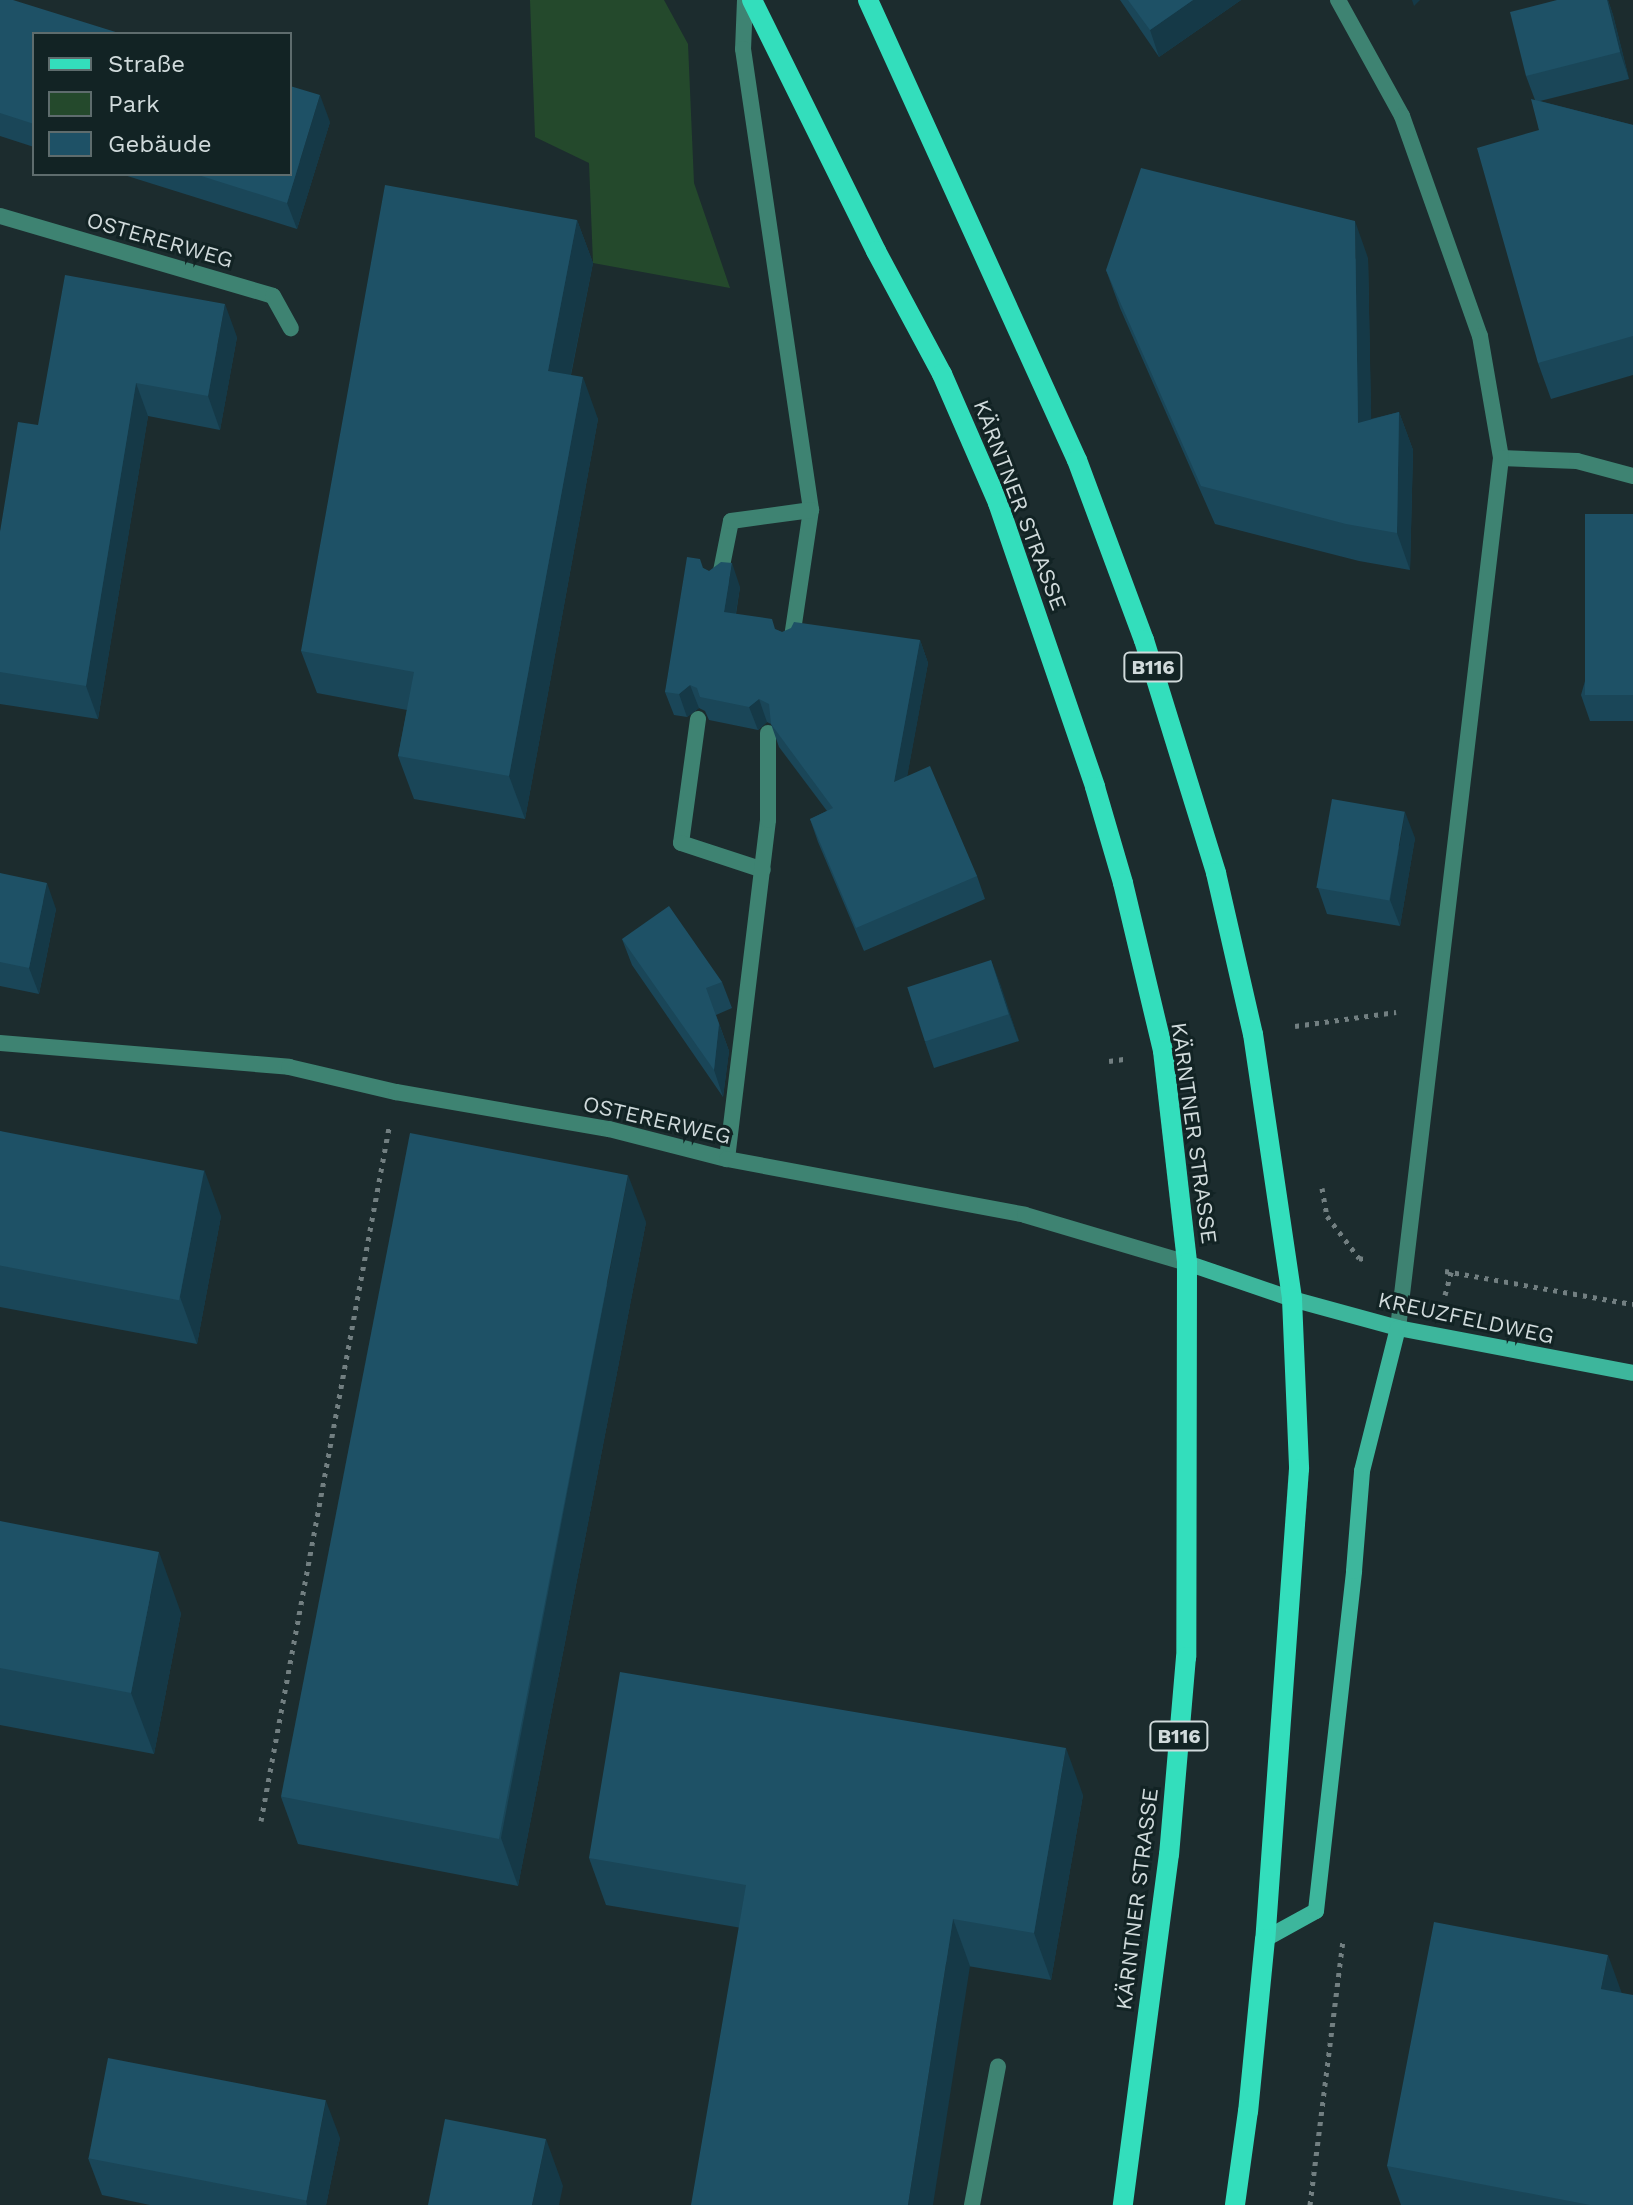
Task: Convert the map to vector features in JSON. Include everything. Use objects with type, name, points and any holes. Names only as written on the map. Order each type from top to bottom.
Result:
[{"type":"main road","name":"KÄRNTNER STRASSE","points":[[752,0],[876,251],[942,374],[998,503],[1033,597],[1123,883],[1163,1051],[1187,1263],[1186,1657],[1169,1854],[1123,2205]]},
{"type":"main road","name":"B116","points":[[868,0],[1077,460],[1144,640],[1216,873],[1253,1034],[1292,1299],[1299,1469],[1265,1939],[1235,2205]]},
{"type":"main road","name":"OSTERERWEG","points":[[1187,1263],[1292,1299]]},
{"type":"main road","name":"KREUZFELDWEG","points":[[1292,1299],[1398,1328],[1633,1373]]},
{"type":"main road","points":[[1265,1939],[1316,1911],[1353,1587],[1362,1471],[1398,1328]]},
{"type":"street","points":[[745,0],[743,49],[811,510],[791,644]]},
{"type":"street","points":[[1338,0],[1402,116],[1480,336],[1501,458],[1398,1328]]},
{"type":"street","name":"OSTERERWEG","points":[[0,216],[273,296],[291,328]]},
{"type":"street","points":[[1501,458],[1577,461],[1633,476]]},
{"type":"street","points":[[719,583],[731,521],[811,510]]},
{"type":"street","points":[[698,719],[681,843],[763,870]]},
{"type":"street","points":[[727,1159],[768,820],[768,733]]},
{"type":"street","name":"OSTERERWEG","points":[[0,1043],[289,1067],[396,1092],[609,1129],[727,1159],[1025,1215],[1187,1263]]},
{"type":"street","points":[[972,2205],[998,2066]]},
{"type":"path","points":[[1295,1026],[1436,1005]]},
{"type":"path","points":[[261,1821],[396,1092]]},
{"type":"path","points":[[1451,1272],[1633,1304]]},
{"type":"green space","points":[[530,0],[664,0],[688,44],[694,183],[730,288],[593,263],[589,163],[535,137]]},
{"type":"building","points":[[0,0],[13,0],[116,32],[32,32],[32,123],[0,113]]},
{"type":"building","points":[[1128,0],[1193,0],[1150,30]]},
{"type":"building","points":[[1557,0],[1607,0],[1620,52],[1526,76],[1510,12]]},
{"type":"building","points":[[292,87],[320,95],[287,203],[201,176],[292,176]]},
{"type":"building","points":[[1531,99],[1633,125],[1633,336],[1538,363],[1477,148],[1539,130]]},
{"type":"building","points":[[1141,168],[1355,221],[1358,423],[1399,412],[1397,533],[1346,524],[1201,486],[1106,270]]},
{"type":"building","points":[[385,185],[577,220],[548,371],[583,377],[509,776],[398,756],[414,672],[301,651]]},
{"type":"building","points":[[65,275],[225,304],[208,396],[136,383],[86,686],[0,672],[0,532],[18,422],[38,425]]},
{"type":"building","points":[[1585,514],[1633,514],[1633,695],[1585,695]]},
{"type":"building","points":[[687,557],[700,559],[703,568],[709,571],[721,562],[732,563],[724,612],[772,619],[775,629],[782,632],[791,628],[794,622],[920,640],[894,782],[930,766],[977,876],[856,928],[810,819],[833,808],[771,724],[769,704],[759,699],[749,707],[700,697],[697,688],[690,685],[679,694],[665,692]]},
{"type":"building","points":[[1332,799],[1405,812],[1389,900],[1316,888]]},
{"type":"building","points":[[0,873],[47,883],[29,968],[0,962]]},
{"type":"building","points":[[669,906],[722,982],[706,988],[719,1024],[714,1070],[622,939]]},
{"type":"building","points":[[991,960],[1009,1014],[925,1041],[907,987]]},
{"type":"building","points":[[0,1131],[204,1171],[179,1300],[0,1265]]},
{"type":"building","points":[[410,1133],[628,1175],[499,1839],[281,1797]]},
{"type":"building","points":[[0,1521],[159,1552],[131,1693],[0,1668]]},
{"type":"building","points":[[620,1672],[1066,1748],[1034,1933],[953,1919],[908,2205],[691,2205],[746,1885],[589,1858]]},
{"type":"building","points":[[1434,1922],[1608,1955],[1601,1989],[1633,1995],[1633,2205],[1590,2205],[1387,2166]]},
{"type":"building","points":[[108,2058],[326,2100],[306,2200],[89,2158]]},
{"type":"building","points":[[445,2119],[546,2139],[532,2205],[428,2205]]}]
